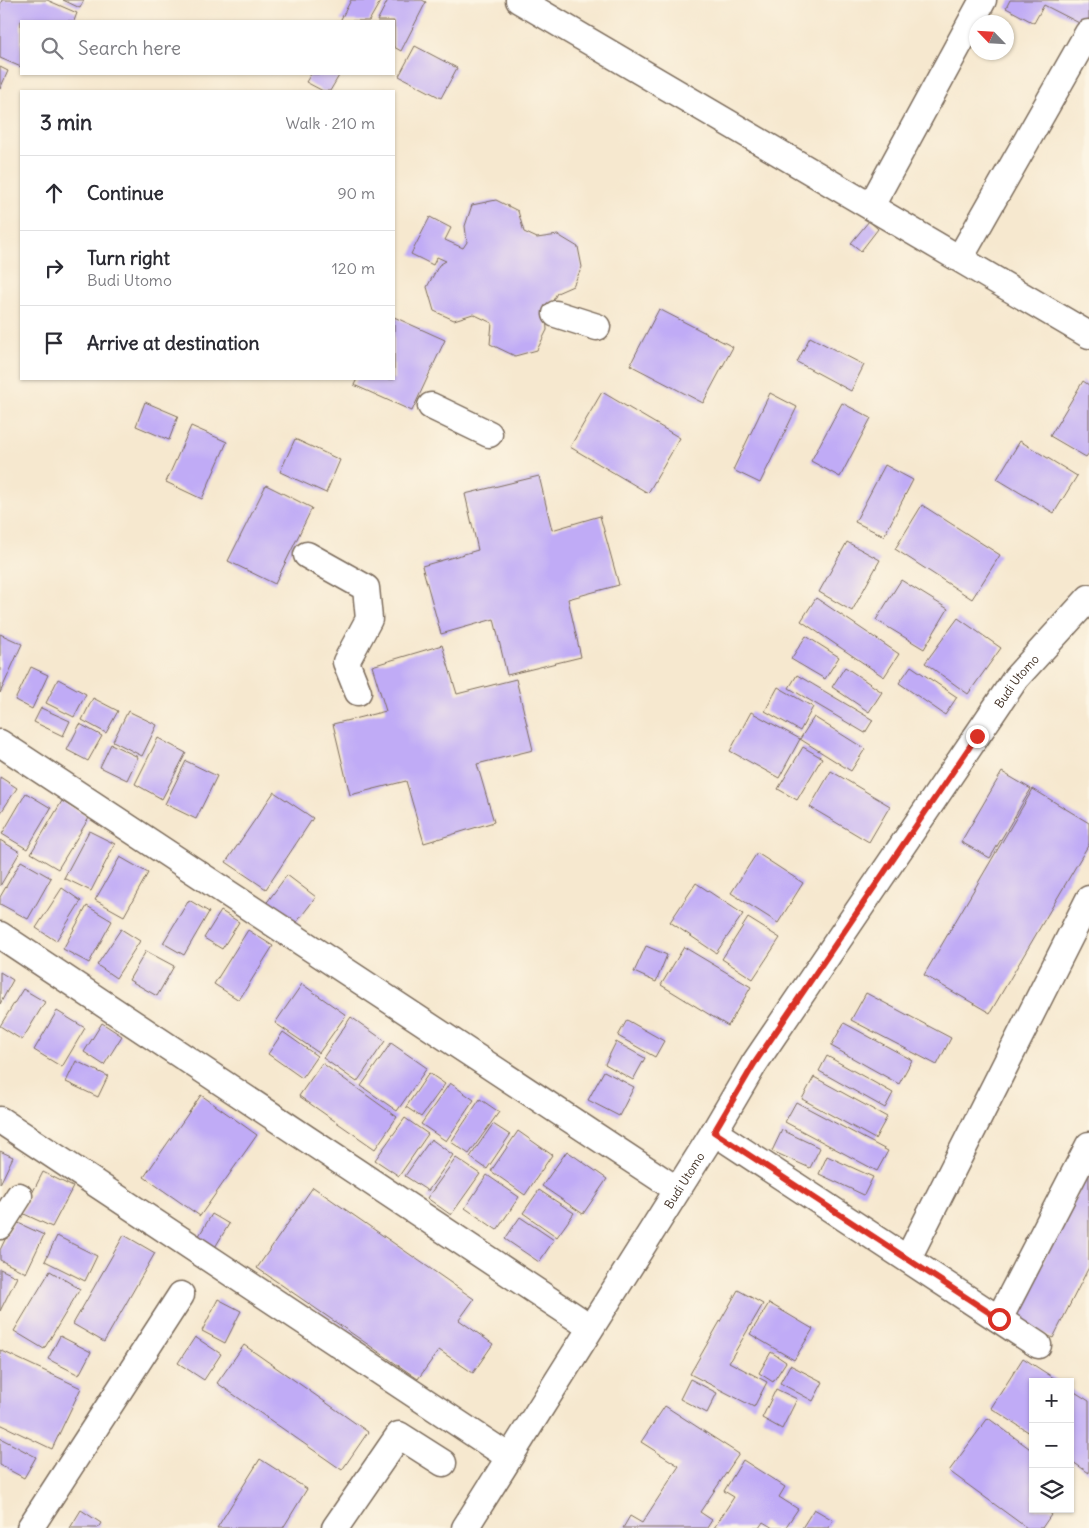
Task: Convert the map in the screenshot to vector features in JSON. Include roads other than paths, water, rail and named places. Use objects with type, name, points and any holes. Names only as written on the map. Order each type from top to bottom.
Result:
[{"type":"street","points":[[519,0],[1089,334]]},
{"type":"street","points":[[871,206],[983,0]]},
{"type":"street","points":[[960,258],[1088,33]]},
{"type":"street","points":[[556,314],[597,327]]},
{"type":"street","points":[[431,406],[489,434]]},
{"type":"street","points":[[307,555],[366,588],[369,619],[346,662],[358,692]]},
{"type":"street","name":"Budi Utomo","points":[[465,1528],[676,1189],[714,1132],[754,1064],[1016,678],[1089,598]]},
{"type":"street","points":[[0,743],[676,1189]]},
{"type":"street","points":[[908,1258],[1089,899]]},
{"type":"street","points":[[0,935],[590,1327]]},
{"type":"street","points":[[0,1120],[509,1457]]},
{"type":"street","points":[[714,1132],[1038,1345]]},
{"type":"street","points":[[999,1319],[1089,1145]]},
{"type":"street","points":[[0,1226],[19,1196]]},
{"type":"street","points":[[30,1528],[181,1295]]},
{"type":"street","points":[[335,1528],[399,1435],[443,1463]]}]
